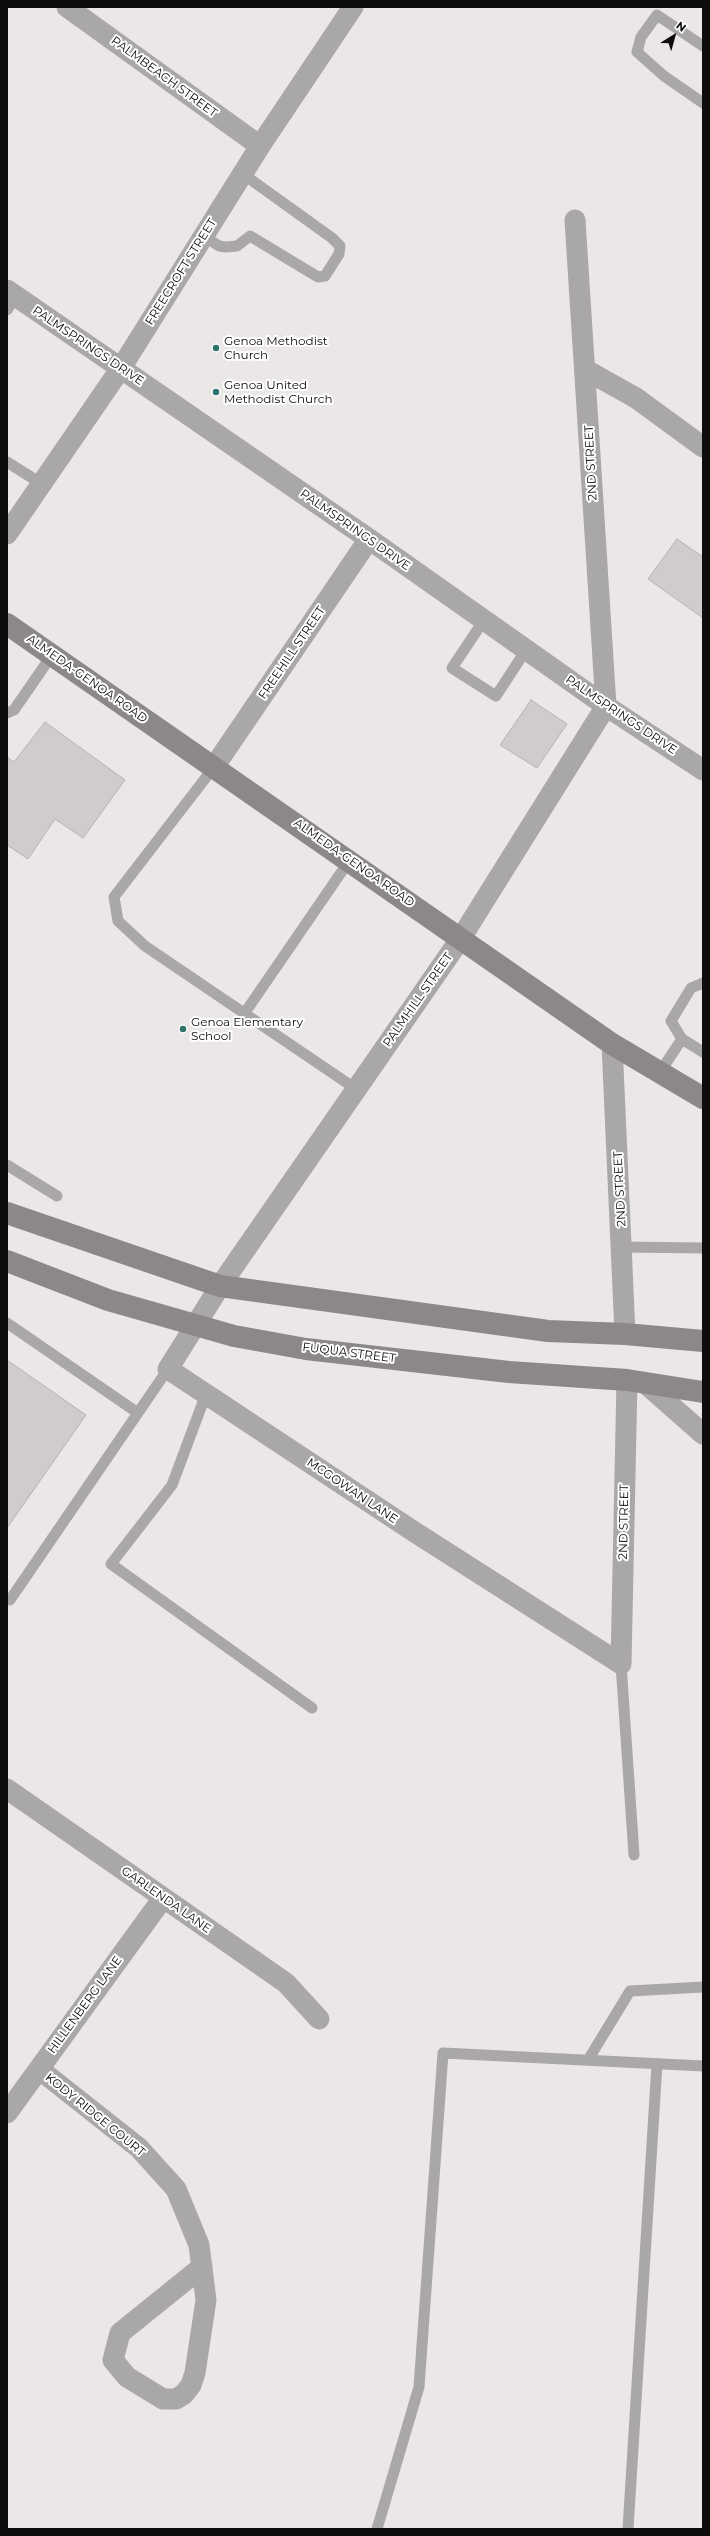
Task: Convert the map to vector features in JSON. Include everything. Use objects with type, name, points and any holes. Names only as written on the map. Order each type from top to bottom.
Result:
[{"type":"main road","name":"ALMEDA-GENOA ROAD","points":[[7,624],[612,1044],[703,1098]]},
{"type":"main road","points":[[7,1214],[220,1286],[548,1331],[625,1334],[703,1341]]},
{"type":"main road","name":"FUQUA STREET","points":[[7,1261],[108,1300],[234,1336],[306,1349],[509,1372],[636,1382],[703,1392]]},
{"type":"street","name":"PALMBEACH STREET","points":[[68,7],[260,146]]},
{"type":"street","name":"FREECROFT STREET","points":[[7,534],[121,368],[242,174],[353,7]]},
{"type":"street","name":"2ND STREET","points":[[575,220],[586,370],[606,706]]},
{"type":"street","name":"PALMSPRINGS DRIVE","points":[[10,299],[121,368],[369,539],[606,706],[703,770]]},
{"type":"street","points":[[586,370],[636,398],[703,447]]},
{"type":"street","name":"FREEHILL STREET","points":[[214,767],[369,539]]},
{"type":"street","name":"PALMHILL STREET","points":[[220,1286],[461,938],[606,706]]},
{"type":"street","name":"2ND STREET","points":[[612,1044],[625,1334]]},
{"type":"street","points":[[168,1369],[220,1286]]},
{"type":"street","name":"MCGOWAN LANE","points":[[168,1369],[413,1531],[620,1664]]},
{"type":"street","name":"2ND STREET","points":[[620,1664],[636,1382]]},
{"type":"street","points":[[636,1382],[703,1434]]},
{"type":"street","name":"GARLENDA LANE","points":[[7,1789],[286,1983],[320,2019]]},
{"type":"street","name":"HILLENBERG LANE","points":[[7,2113],[163,1898]]},
{"type":"street","name":"KODY RIDGE COURT","points":[[39,2069],[139,2148],[176,2189],[199,2245],[202,2267],[206,2300],[195,2372],[191,2385],[184,2394],[176,2399],[163,2399],[127,2377],[113,2360],[120,2333],[202,2267]]},
{"type":"lane","points":[[703,46],[657,15],[641,37],[637,52],[664,76],[703,104]]},
{"type":"lane","points":[[204,236],[219,246],[226,248],[237,246],[250,236],[318,277],[325,276],[339,254],[340,246],[332,238],[242,174]]},
{"type":"lane","points":[[7,462],[42,484]]},
{"type":"lane","points":[[484,620],[452,668],[496,696],[526,650]]},
{"type":"lane","points":[[7,713],[14,710],[52,655]]},
{"type":"lane","points":[[214,767],[114,897],[118,921],[145,946],[356,1089]]},
{"type":"lane","points":[[244,1014],[350,861]]},
{"type":"lane","points":[[703,983],[691,988],[671,1021],[682,1039],[703,1052]]},
{"type":"lane","points":[[660,1072],[682,1039]]},
{"type":"lane","points":[[7,1165],[57,1196]]},
{"type":"lane","points":[[622,1246],[703,1248]]},
{"type":"lane","points":[[7,1323],[138,1413]]},
{"type":"lane","points":[[7,1599],[10,1600],[168,1369]]},
{"type":"lane","points":[[206,1394],[172,1485],[111,1564],[312,1708]]},
{"type":"lane","points":[[620,1664],[634,1855]]},
{"type":"lane","points":[[588,2060],[630,1991],[703,1987]]},
{"type":"lane","points":[[377,2529],[419,2387],[443,2053],[703,2066]]},
{"type":"lane","points":[[628,2529],[657,2064]]},
{"type":"building","points":[[677,539],[703,557],[703,618],[648,579]]},
{"type":"building","points":[[531,700],[567,724],[537,768],[500,745]]},
{"type":"building","points":[[45,722],[125,780],[83,838],[55,819],[28,859],[7,845],[7,757],[14,762]]},
{"type":"building","points":[[7,1360],[86,1415],[7,1528]]},
{"type":"place","name":"Genoa Methodist Church","points":[[216,348]]},
{"type":"place","name":"Genoa United Methodist Church","points":[[216,392]]},
{"type":"place","name":"Genoa Elementary School","points":[[183,1029]]}]
